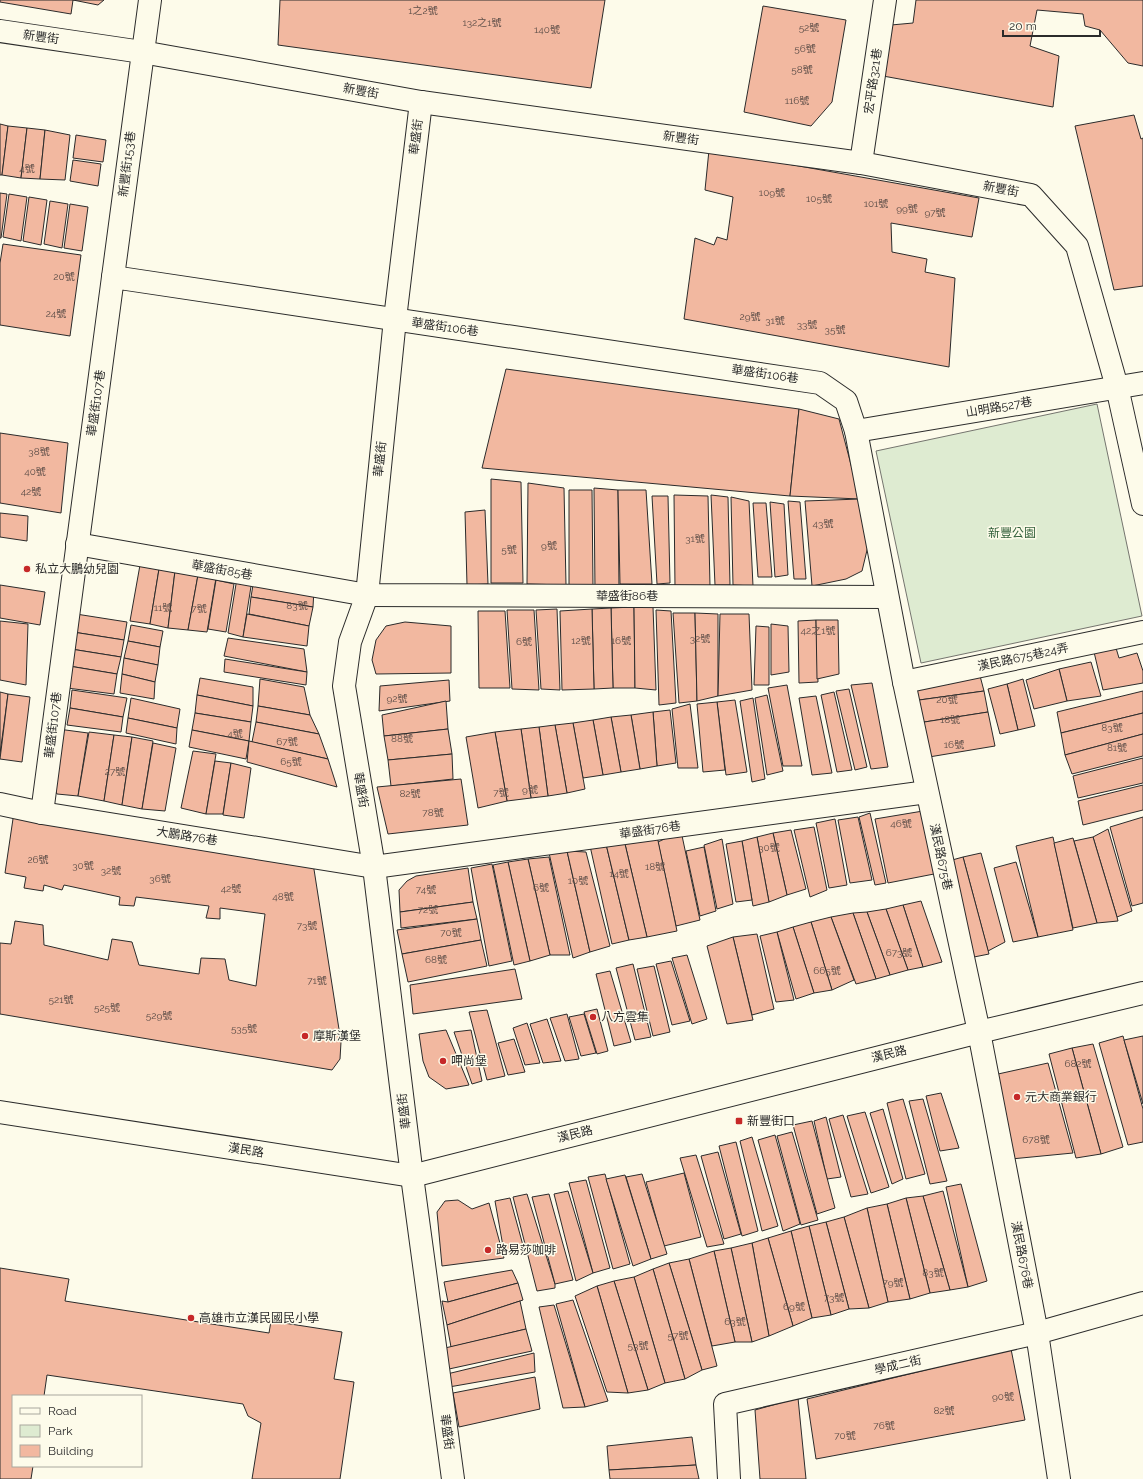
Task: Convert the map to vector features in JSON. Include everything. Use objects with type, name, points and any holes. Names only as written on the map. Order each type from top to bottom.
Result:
[{"type":"street","name":"新豐街153巷","points":[[113,277],[150,0]]},
{"type":"street","name":"宏平路321巷","points":[[861,163],[885,0]]},
{"type":"street","name":"新豐街","points":[[0,31],[142,52],[421,102],[861,163],[1031,195],[1077,246],[1117,387],[1143,504]]},
{"type":"street","name":"華盛街","points":[[421,102],[395,319],[367,595],[350,642],[344,686],[374,867],[412,1176],[453,1479]]},
{"type":"street","points":[[113,277],[395,319]]},
{"type":"street","name":"華盛街107巷","points":[[42,813],[113,277]]},
{"type":"street","name":"華盛街106巷","points":[[395,319],[820,382],[846,401],[856,431],[904,682]]},
{"type":"street","name":"山明路527巷","points":[[856,431],[1143,383]]},
{"type":"street","name":"華盛街85巷","points":[[77,544],[367,595]]},
{"type":"street","name":"華盛街86巷","points":[[367,595],[887,597]]},
{"type":"street","name":"漢民路675巷24弄","points":[[904,682],[1143,632]]},
{"type":"street","name":"漢民路675巷","points":[[904,682],[979,1032]]},
{"type":"street","name":"華盛街76巷","points":[[374,867],[927,792]]},
{"type":"street","name":"大鵬路76巷","points":[[0,804],[42,813],[374,867]]},
{"type":"street","name":"漢民路","points":[[0,1112],[412,1176],[979,1032],[1143,992]]},
{"type":"street","name":"漢民路676巷","points":[[979,1032],[1037,1334],[1059,1479]]},
{"type":"street","name":"學成二街","points":[[729,1479],[725,1404],[1037,1334],[1143,1303]]},
{"type":"green space","name":"新豐公園","points":[[1097,404],[1142,616],[921,663],[876,451]]},
{"type":"building","points":[[0,0],[73,0],[71,14],[0,2]]},
{"type":"building","points":[[73,0],[104,0],[98,5]]},
{"type":"building","points":[[280,0],[605,0],[591,88],[278,45]]},
{"type":"building","points":[[916,0],[1143,0],[1143,66],[1128,63],[1100,30],[1085,26],[1083,14],[1037,10],[1030,46],[1059,56],[1053,107],[883,76],[891,25],[913,23]]},
{"type":"building","points":[[763,6],[846,20],[832,102],[811,126],[744,112]]},
{"type":"building","points":[[1134,115],[1141,139],[1143,138],[1143,286],[1114,290],[1075,126]]},
{"type":"building","points":[[0,124],[8,126],[2,175],[0,175]]},
{"type":"building","points":[[8,126],[27,128],[21,178],[2,175]]},
{"type":"building","points":[[27,128],[45,130],[40,179],[21,178]]},
{"type":"building","points":[[45,130],[70,135],[65,180],[40,179]]},
{"type":"building","points":[[76,135],[106,140],[103,162],[73,158]]},
{"type":"building","points":[[709,150],[979,198],[972,237],[891,223],[892,252],[927,259],[925,272],[955,278],[949,367],[684,319],[695,238],[714,245],[717,237],[727,240],[733,197],[705,190]]},
{"type":"building","points":[[73,160],[101,164],[98,186],[70,181]]},
{"type":"building","points":[[0,193],[7,194],[1,238],[0,238]]},
{"type":"building","points":[[9,194],[27,197],[21,241],[3,237]]},
{"type":"building","points":[[29,197],[47,200],[41,245],[23,241]]},
{"type":"building","points":[[50,201],[68,204],[62,248],[44,244]]},
{"type":"building","points":[[70,204],[88,207],[82,251],[64,248]]},
{"type":"building","points":[[3,244],[81,255],[70,336],[0,325],[0,263]]},
{"type":"building","points":[[506,369],[799,409],[790,496],[482,468]]},
{"type":"building","points":[[799,409],[839,419],[860,499],[790,496]]},
{"type":"building","points":[[0,433],[68,443],[61,513],[0,503]]},
{"type":"building","points":[[491,479],[521,482],[523,583],[491,583]]},
{"type":"building","points":[[528,483],[564,488],[566,585],[527,584]]},
{"type":"building","points":[[594,488],[618,490],[619,590],[595,590]]},
{"type":"building","points":[[569,490],[592,490],[593,587],[569,587]]},
{"type":"building","points":[[618,490],[646,490],[652,584],[620,584]]},
{"type":"building","points":[[674,495],[708,496],[710,586],[675,588]]},
{"type":"building","points":[[711,495],[728,497],[730,585],[715,585]]},
{"type":"building","points":[[652,496],[668,496],[670,583],[657,584]]},
{"type":"building","points":[[731,497],[749,501],[753,586],[733,585]]},
{"type":"building","points":[[860,499],[868,546],[862,571],[846,579],[812,586],[805,501]]},
{"type":"building","points":[[788,501],[800,502],[806,579],[794,579]]},
{"type":"building","points":[[770,502],[784,504],[788,575],[775,577]]},
{"type":"building","points":[[753,503],[766,503],[772,577],[758,577]]},
{"type":"building","points":[[485,510],[488,584],[467,585],[465,512]]},
{"type":"building","points":[[0,513],[28,516],[27,541],[0,537]]},
{"type":"building","points":[[140,565],[159,569],[150,624],[130,621]]},
{"type":"building","points":[[159,569],[175,571],[168,628],[150,624]]},
{"type":"building","points":[[175,571],[198,575],[188,630],[168,628]]},
{"type":"building","points":[[198,575],[216,578],[207,632],[188,630]]},
{"type":"building","points":[[237,578],[252,580],[243,637],[228,633]]},
{"type":"building","points":[[254,579],[314,589],[313,607],[251,597]]},
{"type":"building","points":[[216,580],[234,584],[226,632],[208,629]]},
{"type":"building","points":[[0,585],[45,592],[40,625],[0,618]]},
{"type":"building","points":[[251,597],[313,607],[309,626],[249,614]]},
{"type":"building","points":[[634,607],[635,688],[613,688],[611,608]]},
{"type":"building","points":[[634,607],[653,607],[656,690],[635,688]]},
{"type":"building","points":[[611,608],[613,688],[594,689],[592,609]]},
{"type":"building","points":[[557,609],[560,690],[541,689],[536,610]]},
{"type":"building","points":[[592,609],[594,689],[562,690],[560,611]]},
{"type":"building","points":[[507,610],[534,610],[539,690],[512,689]]},
{"type":"building","points":[[656,610],[671,611],[676,703],[659,705]]},
{"type":"building","points":[[478,611],[505,611],[510,688],[479,688]]},
{"type":"building","points":[[673,613],[695,613],[697,701],[679,703]]},
{"type":"building","points":[[695,613],[718,614],[718,696],[697,701]]},
{"type":"building","points":[[76,614],[127,622],[124,640],[73,632]]},
{"type":"building","points":[[247,614],[309,626],[307,646],[243,637]]},
{"type":"building","points":[[720,614],[749,614],[752,690],[718,696]]},
{"type":"building","points":[[816,620],[818,682],[799,683],[798,621]]},
{"type":"building","points":[[816,620],[838,620],[839,674],[817,679]]},
{"type":"building","points":[[0,621],[28,624],[26,685],[0,680]]},
{"type":"building","points":[[405,622],[451,626],[451,673],[376,674],[372,660],[376,640],[386,626]]},
{"type":"building","points":[[771,624],[788,626],[789,672],[771,675]]},
{"type":"building","points":[[131,625],[163,631],[160,647],[128,641]]},
{"type":"building","points":[[756,626],[769,627],[769,685],[754,685]]},
{"type":"building","points":[[73,632],[124,640],[121,657],[71,649]]},
{"type":"building","points":[[228,638],[304,649],[307,672],[224,656]]},
{"type":"building","points":[[128,641],[160,647],[158,665],[124,658]]},
{"type":"building","points":[[1116,648],[1119,658],[1137,653],[1143,671],[1143,683],[1103,690],[1094,652]]},
{"type":"building","points":[[71,649],[121,657],[117,674],[69,666]]},
{"type":"building","points":[[124,658],[158,665],[155,682],[122,674]]},
{"type":"building","points":[[225,659],[307,672],[306,685],[224,672]]},
{"type":"building","points":[[1091,662],[1101,696],[1067,701],[1059,669]]},
{"type":"building","points":[[69,666],[117,674],[114,694],[67,688]]},
{"type":"building","points":[[1059,669],[1067,701],[1034,709],[1026,680]]},
{"type":"building","points":[[979,672],[984,691],[912,701],[910,685]]},
{"type":"building","points":[[122,674],[155,682],[154,699],[120,693]]},
{"type":"building","points":[[200,678],[253,687],[253,706],[197,695]]},
{"type":"building","points":[[260,679],[304,687],[310,715],[258,706]]},
{"type":"building","points":[[1023,679],[1035,726],[1018,730],[1007,684]]},
{"type":"building","points":[[449,680],[450,701],[379,711],[380,686]]},
{"type":"building","points":[[872,683],[888,767],[871,769],[851,685]]},
{"type":"building","points":[[1007,684],[1018,730],[1000,734],[988,689]]},
{"type":"building","points":[[787,685],[802,766],[783,766],[768,688]]},
{"type":"building","points":[[849,689],[867,767],[855,770],[836,691]]},
{"type":"building","points":[[72,690],[127,698],[123,717],[70,708]]},
{"type":"building","points":[[984,691],[988,712],[918,723],[912,701]]},
{"type":"building","points":[[1143,691],[1143,713],[1061,733],[1057,712]]},
{"type":"building","points":[[0,692],[8,694],[0,754]]},
{"type":"building","points":[[834,692],[852,770],[837,772],[821,695]]},
{"type":"building","points":[[8,694],[30,697],[22,762],[0,759]]},
{"type":"building","points":[[197,695],[253,706],[251,722],[195,713]]},
{"type":"building","points":[[767,695],[783,771],[767,775],[755,698]]},
{"type":"building","points":[[816,696],[832,773],[812,775],[799,698]]},
{"type":"building","points":[[131,698],[180,709],[177,728],[128,718]]},
{"type":"building","points":[[753,698],[765,779],[752,782],[740,701]]},
{"type":"building","points":[[735,700],[747,772],[726,775],[717,702]]},
{"type":"building","points":[[446,701],[448,729],[384,736],[382,715]]},
{"type":"building","points":[[717,702],[725,770],[703,772],[697,704]]},
{"type":"building","points":[[690,704],[698,768],[678,768],[672,709]]},
{"type":"building","points":[[258,706],[310,715],[319,734],[256,722]]},
{"type":"building","points":[[70,708],[123,717],[121,732],[67,725]]},
{"type":"building","points":[[670,710],[676,763],[657,766],[653,712]]},
{"type":"building","points":[[653,712],[657,766],[640,769],[631,715]]},
{"type":"building","points":[[988,712],[995,746],[923,758],[918,723]]},
{"type":"building","points":[[195,713],[251,722],[249,741],[192,730]]},
{"type":"building","points":[[1143,713],[1143,734],[1065,755],[1061,733]]},
{"type":"building","points":[[631,715],[640,769],[621,772],[611,717]]},
{"type":"building","points":[[611,717],[621,772],[603,775],[593,720]]},
{"type":"building","points":[[128,718],[177,728],[176,744],[126,733]]},
{"type":"building","points":[[593,720],[603,775],[583,778],[573,723]]},
{"type":"building","points":[[256,722],[319,734],[328,759],[252,742]]},
{"type":"building","points":[[573,723],[585,789],[567,793],[555,725]]},
{"type":"building","points":[[555,725],[567,793],[548,796],[539,727]]},
{"type":"building","points":[[539,727],[548,796],[531,798],[521,729]]},
{"type":"building","points":[[58,729],[88,733],[78,796],[57,794],[49,779]]},
{"type":"building","points":[[448,729],[452,754],[388,760],[384,736]]},
{"type":"building","points":[[521,729],[531,798],[507,801],[495,732]]},
{"type":"building","points":[[192,730],[249,741],[246,759],[189,747]]},
{"type":"building","points":[[89,732],[114,735],[104,801],[78,796]]},
{"type":"building","points":[[495,732],[507,801],[478,808],[466,737]]},
{"type":"building","points":[[1143,734],[1143,756],[1072,774],[1065,755]]},
{"type":"building","points":[[114,735],[132,737],[122,805],[104,801]]},
{"type":"building","points":[[132,737],[153,741],[142,809],[122,805]]},
{"type":"building","points":[[249,741],[328,759],[337,787],[247,762]]},
{"type":"building","points":[[153,743],[176,748],[165,811],[142,809]]},
{"type":"building","points":[[193,751],[216,754],[206,814],[181,808]]},
{"type":"building","points":[[452,754],[453,779],[391,786],[388,760]]},
{"type":"building","points":[[1143,758],[1143,783],[1078,798],[1073,776]]},
{"type":"building","points":[[215,761],[231,763],[223,814],[206,814]]},
{"type":"building","points":[[231,763],[251,768],[244,818],[223,815]]},
{"type":"building","points":[[461,779],[468,825],[388,834],[377,787]]},
{"type":"building","points":[[1143,785],[1143,810],[1083,825],[1078,801]]},
{"type":"building","points":[[923,811],[934,874],[888,883],[875,819]]},
{"type":"building","points":[[14,812],[313,863],[341,1042],[340,1059],[332,1070],[0,1014],[0,943],[11,944],[15,921],[43,925],[44,945],[108,960],[112,939],[132,942],[139,965],[199,974],[201,958],[225,959],[229,980],[256,986],[265,914],[220,908],[220,919],[206,918],[209,906],[136,897],[134,906],[119,905],[120,897],[64,885],[62,890],[44,885],[43,891],[24,888],[26,877],[5,873]]},
{"type":"building","points":[[870,813],[886,883],[875,885],[859,817]]},
{"type":"building","points":[[858,817],[872,880],[850,883],[838,820]]},
{"type":"building","points":[[1143,817],[1143,903],[1132,906],[1110,827]]},
{"type":"building","points":[[835,819],[847,885],[829,888],[816,823]]},
{"type":"building","points":[[814,827],[827,890],[810,897],[794,830]]},
{"type":"building","points":[[1108,829],[1132,911],[1117,917],[1093,837]]},
{"type":"building","points":[[791,830],[806,889],[787,895],[773,833]]},
{"type":"building","points":[[681,831],[700,920],[676,926],[658,842]]},
{"type":"building","points":[[773,833],[787,895],[769,902],[757,837]]},
{"type":"building","points":[[657,836],[677,931],[647,937],[625,844]]},
{"type":"building","points":[[757,837],[769,902],[753,906],[742,841]]},
{"type":"building","points":[[1053,837],[1073,930],[1038,937],[1016,846]]},
{"type":"building","points":[[1093,837],[1118,921],[1097,923],[1074,841]]},
{"type":"building","points":[[1073,838],[1097,923],[1073,928],[1054,843]]},
{"type":"building","points":[[722,839],[733,904],[717,909],[704,845]]},
{"type":"building","points":[[742,841],[752,900],[736,902],[726,844]]},
{"type":"building","points":[[606,844],[629,940],[612,944],[590,846]]},
{"type":"building","points":[[606,844],[625,844],[647,937],[629,940]]},
{"type":"building","points":[[704,847],[716,911],[700,916],[686,851]]},
{"type":"building","points":[[567,851],[590,952],[573,958],[549,853]]},
{"type":"building","points":[[567,851],[586,852],[610,946],[590,952]]},
{"type":"building","points":[[981,853],[1005,942],[988,951],[963,857]]},
{"type":"building","points":[[549,857],[570,955],[550,955],[528,859]]},
{"type":"building","points":[[963,857],[989,954],[969,958],[945,862]]},
{"type":"building","points":[[528,859],[550,955],[530,961],[508,862]]},
{"type":"building","points":[[508,862],[530,961],[514,965],[493,865]]},
{"type":"building","points":[[1016,862],[1038,937],[1013,942],[994,868]]},
{"type":"building","points":[[492,864],[512,961],[489,966],[471,868]]},
{"type":"building","points":[[468,868],[473,902],[400,912],[399,890],[407,881],[416,876]]},
{"type":"building","points":[[921,901],[942,962],[923,967],[903,905]]},
{"type":"building","points":[[473,902],[477,919],[401,928],[400,912]]},
{"type":"building","points":[[903,905],[923,967],[908,970],[886,909]]},
{"type":"building","points":[[886,909],[908,970],[890,975],[867,912]]},
{"type":"building","points":[[867,912],[890,975],[876,979],[853,913]]},
{"type":"building","points":[[853,913],[876,979],[856,984],[831,917]]},
{"type":"building","points":[[831,917],[854,980],[832,990],[811,922]]},
{"type":"building","points":[[477,919],[481,940],[402,954],[397,930]]},
{"type":"building","points":[[811,922],[832,990],[814,993],[793,927]]},
{"type":"building","points":[[793,927],[814,993],[796,999],[777,932]]},
{"type":"building","points":[[777,932],[794,1000],[776,1002],[760,936]]},
{"type":"building","points":[[757,934],[774,1009],[752,1015],[733,937]]},
{"type":"building","points":[[733,937],[753,1020],[727,1024],[707,946]]},
{"type":"building","points":[[481,940],[487,966],[408,982],[402,954]]},
{"type":"building","points":[[687,955],[707,1019],[692,1024],[672,958]]},
{"type":"building","points":[[671,961],[690,1021],[672,1025],[656,964]]},
{"type":"building","points":[[633,964],[651,1037],[635,1040],[616,968]]},
{"type":"building","points":[[654,966],[670,1032],[653,1036],[637,969]]},
{"type":"building","points":[[515,969],[522,999],[413,1014],[410,985]]},
{"type":"building","points":[[610,971],[631,1042],[614,1046],[596,974]]},
{"type":"building","points":[[597,1009],[608,1051],[597,1054],[584,1012]]},
{"type":"building","points":[[487,1010],[505,1076],[487,1080],[469,1012]]},
{"type":"building","points":[[567,1014],[579,1059],[565,1061],[550,1018]]},
{"type":"building","points":[[584,1014],[596,1053],[581,1056],[569,1017]]},
{"type":"building","points":[[547,1019],[561,1061],[543,1063],[530,1024]]},
{"type":"building","points":[[527,1023],[540,1063],[525,1065],[513,1028]]},
{"type":"building","points":[[446,1030],[469,1085],[446,1089],[429,1077],[423,1061],[419,1034]]},
{"type":"building","points":[[471,1030],[482,1081],[472,1084],[454,1032]]},
{"type":"building","points":[[1123,1036],[1143,1109],[1143,1142],[1128,1145],[1099,1043]]},
{"type":"building","points":[[1143,1036],[1143,1104],[1124,1040]]},
{"type":"building","points":[[514,1039],[525,1072],[508,1075],[498,1043]]},
{"type":"building","points":[[1093,1044],[1123,1147],[1101,1154],[1072,1048]]},
{"type":"building","points":[[1072,1048],[1101,1154],[1076,1158],[1049,1054]]},
{"type":"building","points":[[1048,1063],[1073,1153],[1011,1159],[989,1076]]},
{"type":"building","points":[[941,1093],[959,1148],[940,1151],[926,1096]]},
{"type":"building","points":[[903,1099],[925,1174],[906,1179],[887,1103]]},
{"type":"building","points":[[923,1099],[947,1181],[930,1184],[909,1101]]},
{"type":"building","points":[[883,1109],[903,1179],[892,1184],[870,1113]]},
{"type":"building","points":[[865,1112],[889,1187],[871,1193],[847,1116]]},
{"type":"building","points":[[843,1115],[868,1194],[851,1197],[829,1119]]},
{"type":"building","points":[[826,1117],[841,1177],[827,1179],[814,1121]]},
{"type":"building","points":[[812,1121],[835,1208],[817,1214],[793,1125]]},
{"type":"building","points":[[792,1132],[818,1220],[801,1225],[777,1136]]},
{"type":"building","points":[[775,1135],[800,1224],[783,1231],[758,1140]]},
{"type":"building","points":[[752,1137],[778,1226],[762,1231],[740,1141]]},
{"type":"building","points":[[736,1142],[758,1231],[742,1236],[719,1146]]},
{"type":"building","points":[[718,1152],[741,1234],[724,1239],[701,1156]]},
{"type":"building","points":[[696,1155],[724,1244],[707,1247],[680,1158]]},
{"type":"building","points":[[684,1173],[701,1237],[664,1246],[646,1182]]},
{"type":"building","points":[[605,1174],[630,1264],[613,1269],[588,1177]]},
{"type":"building","points":[[642,1174],[667,1254],[651,1259],[626,1177]]},
{"type":"building","points":[[625,1175],[651,1259],[633,1266],[606,1179]]},
{"type":"building","points":[[586,1180],[610,1268],[593,1273],[569,1183]]},
{"type":"building","points":[[961,1184],[987,1281],[968,1287],[946,1187]]},
{"type":"building","points":[[568,1191],[593,1273],[576,1281],[554,1194]]},
{"type":"building","points":[[943,1191],[968,1287],[950,1290],[923,1196]]},
{"type":"building","points":[[527,1194],[555,1288],[537,1291],[513,1197]]},
{"type":"building","points":[[549,1194],[573,1280],[555,1284],[532,1197]]},
{"type":"building","points":[[923,1196],[950,1290],[930,1293],[906,1198]]},
{"type":"building","points":[[510,1198],[524,1249],[504,1252],[495,1201]]},
{"type":"building","points":[[906,1198],[930,1293],[910,1299],[887,1204]]},
{"type":"building","points":[[458,1200],[472,1209],[489,1203],[504,1258],[442,1266],[437,1212],[445,1201]]},
{"type":"building","points":[[887,1204],[910,1299],[888,1302],[867,1208]]},
{"type":"building","points":[[867,1208],[888,1302],[869,1308],[844,1217]]},
{"type":"building","points":[[844,1217],[869,1308],[849,1309],[826,1222]]},
{"type":"building","points":[[826,1222],[849,1309],[831,1315],[809,1226]]},
{"type":"building","points":[[809,1226],[831,1315],[812,1318],[791,1231]]},
{"type":"building","points":[[791,1231],[812,1318],[793,1326],[768,1238]]},
{"type":"building","points":[[768,1238],[793,1326],[769,1336],[752,1243]]},
{"type":"building","points":[[752,1243],[769,1336],[752,1342],[731,1248]]},
{"type":"building","points":[[731,1248],[752,1342],[735,1342],[714,1251]]},
{"type":"building","points":[[714,1251],[735,1342],[712,1346],[689,1259]]},
{"type":"building","points":[[689,1259],[717,1366],[702,1370],[669,1263]]},
{"type":"building","points":[[669,1263],[702,1370],[685,1379],[653,1269]]},
{"type":"building","points":[[0,1268],[69,1279],[65,1301],[269,1333],[271,1321],[342,1332],[334,1379],[354,1382],[340,1479],[252,1479],[261,1423],[248,1416],[243,1404],[47,1375],[44,1395],[12,1395],[12,1467],[33,1467],[31,1479],[0,1479]]},
{"type":"building","points":[[653,1269],[685,1379],[665,1383],[634,1277]]},
{"type":"building","points":[[512,1270],[518,1283],[448,1302],[444,1282]]},
{"type":"building","points":[[634,1277],[665,1383],[648,1390],[614,1281]]},
{"type":"building","points":[[614,1281],[648,1390],[628,1393],[597,1286]]},
{"type":"building","points":[[518,1283],[523,1300],[447,1325],[442,1301],[448,1302]]},
{"type":"building","points":[[597,1286],[628,1393],[607,1392],[575,1296]]},
{"type":"building","points":[[573,1300],[608,1401],[585,1407],[556,1304]]},
{"type":"building","points":[[520,1301],[526,1329],[451,1347],[447,1325]]},
{"type":"building","points":[[554,1305],[585,1407],[563,1408],[539,1307]]},
{"type":"building","points":[[526,1329],[532,1351],[449,1369],[445,1348]]},
{"type":"building","points":[[1011,1349],[1025,1420],[816,1459],[807,1399]]},
{"type":"building","points":[[534,1353],[535,1372],[449,1387],[447,1374]]},
{"type":"building","points":[[535,1377],[540,1409],[459,1427],[453,1393]]},
{"type":"building","points":[[798,1398],[806,1479],[760,1479],[755,1410]]},
{"type":"building","points":[[692,1437],[696,1465],[609,1470],[607,1446]]},
{"type":"building","points":[[696,1465],[699,1479],[610,1479],[609,1470]]},
{"type":"place","name":"私立大鵬幼兒園","points":[[27,569]]},
{"type":"place","name":"八方雲集","points":[[593,1017]]},
{"type":"place","name":"摩斯漢堡","points":[[305,1036]]},
{"type":"place","name":"呷尚堡","points":[[443,1061]]},
{"type":"place","name":"元大商業銀行","points":[[1017,1097]]},
{"type":"place","name":"新豐街口","points":[[739,1121]]},
{"type":"place","name":"路易莎咖啡","points":[[488,1250]]},
{"type":"place","name":"高雄市立漢民國民小學","points":[[191,1318]]}]
